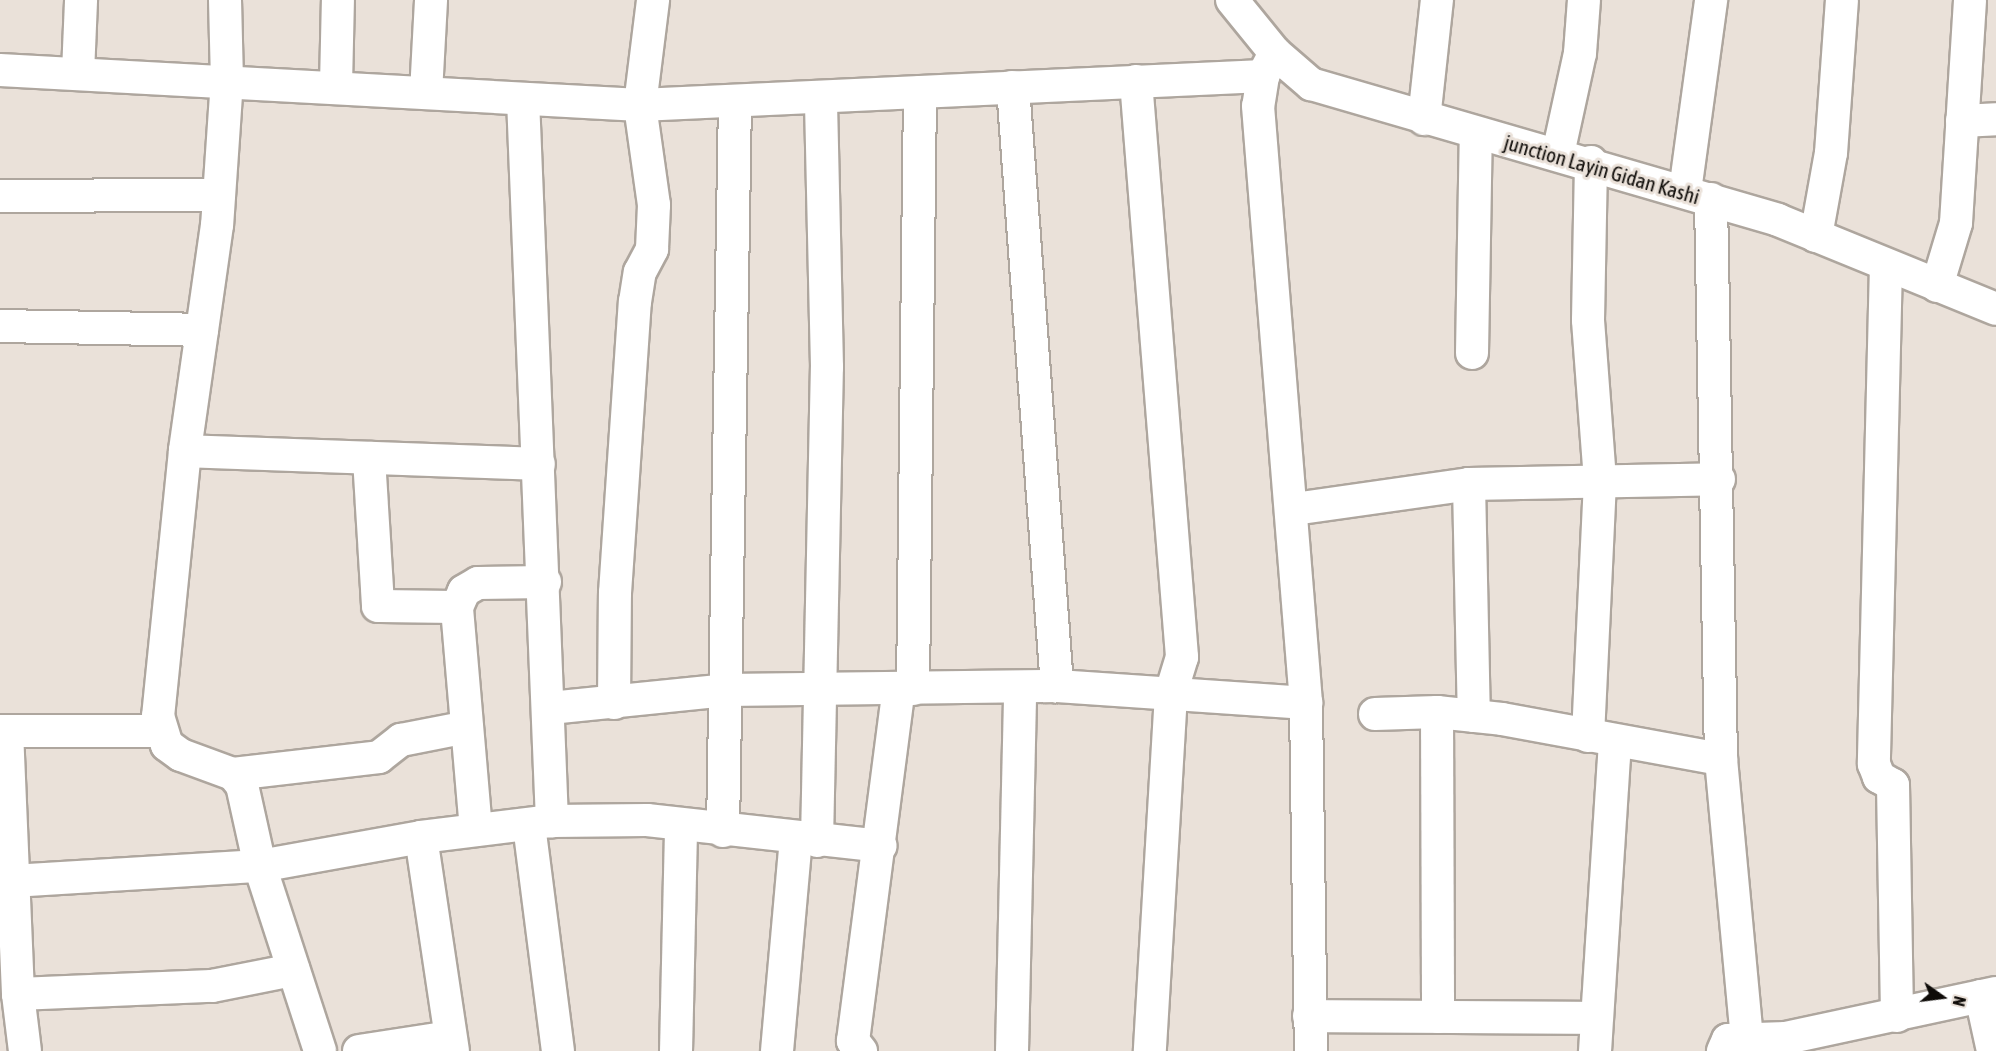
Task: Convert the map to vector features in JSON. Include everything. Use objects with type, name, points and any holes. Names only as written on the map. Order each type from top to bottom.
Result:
[{"type":"street","points":[[78,74],[81,0]]},
{"type":"street","points":[[225,0],[227,80],[219,195],[185,451],[158,716],[161,731],[181,755],[233,774],[379,757],[401,740],[467,727]]},
{"type":"street","points":[[336,85],[338,0]]},
{"type":"street","points":[[426,93],[431,0]]},
{"type":"street","points":[[614,703],[615,593],[632,337],[640,272],[653,238],[654,205],[640,105],[653,0]]},
{"type":"street","name":"junction Layin Gidan Kashi","points":[[1232,0],[1269,65],[1311,84],[1476,134],[1591,162],[1698,195],[1816,236],[1996,309]]},
{"type":"street","points":[[1424,118],[1437,0]]},
{"type":"street","points":[[1558,154],[1580,53],[1584,0]]},
{"type":"street","points":[[1711,0],[1698,195],[1719,479],[1721,759],[1735,1045],[1786,1038],[1856,1038],[1897,1016],[1989,995],[1993,1051]]},
{"type":"street","points":[[1816,236],[1831,153],[1842,0]]},
{"type":"street","points":[[1937,285],[1956,223],[1970,0]]},
{"type":"street","points":[[0,70],[336,85],[426,93],[640,105],[1136,81],[1269,65],[1258,106],[1294,509],[1306,703],[1311,1051]]},
{"type":"street","points":[[1136,81],[1182,657],[1171,694],[1150,1051]]},
{"type":"street","points":[[1012,87],[1057,686]]},
{"type":"street","points":[[861,1051],[853,1041],[906,689],[920,92]]},
{"type":"street","points":[[777,1051],[806,840],[820,692],[827,367],[821,97]]},
{"type":"street","points":[[524,99],[550,708],[540,823],[558,1051]]},
{"type":"street","points":[[723,831],[735,101]]},
{"type":"street","points":[[1962,121],[1996,119]]},
{"type":"street","points":[[1472,353],[1476,134]]},
{"type":"street","points":[[1591,162],[1588,320],[1600,480],[1598,600],[1602,739],[1595,1051]]},
{"type":"street","points":[[0,196],[219,195]]},
{"type":"street","points":[[1886,265],[1874,764],[1879,777],[1893,785],[1897,1016]]},
{"type":"street","points":[[0,326],[202,330]]},
{"type":"street","points":[[185,451],[539,464]]},
{"type":"street","points":[[369,458],[378,606],[457,607]]},
{"type":"street","points":[[1294,509],[1469,484],[1719,479]]},
{"type":"street","points":[[1469,484],[1474,716]]},
{"type":"street","points":[[476,830],[457,607],[464,591],[478,583],[544,582]]},
{"type":"street","points":[[550,708],[726,690],[820,692],[1057,686],[1306,703]]},
{"type":"street","points":[[1012,1051],[1020,687]]},
{"type":"street","points":[[1375,714],[1437,712],[1474,716],[1721,759]]},
{"type":"street","points":[[1437,712],[1438,1017]]},
{"type":"street","points":[[25,1051],[8,894],[4,731],[161,731]]},
{"type":"street","points":[[233,774],[242,785],[260,866],[320,1051]]},
{"type":"street","points":[[8,894],[260,866],[422,837],[540,823],[647,820],[723,831],[881,846]]},
{"type":"street","points":[[676,1051],[681,826]]},
{"type":"street","points":[[359,1051],[451,1044],[422,837]]},
{"type":"street","points":[[18,994],[212,986],[293,970]]},
{"type":"street","points":[[1309,1016],[1594,1018]]}]
